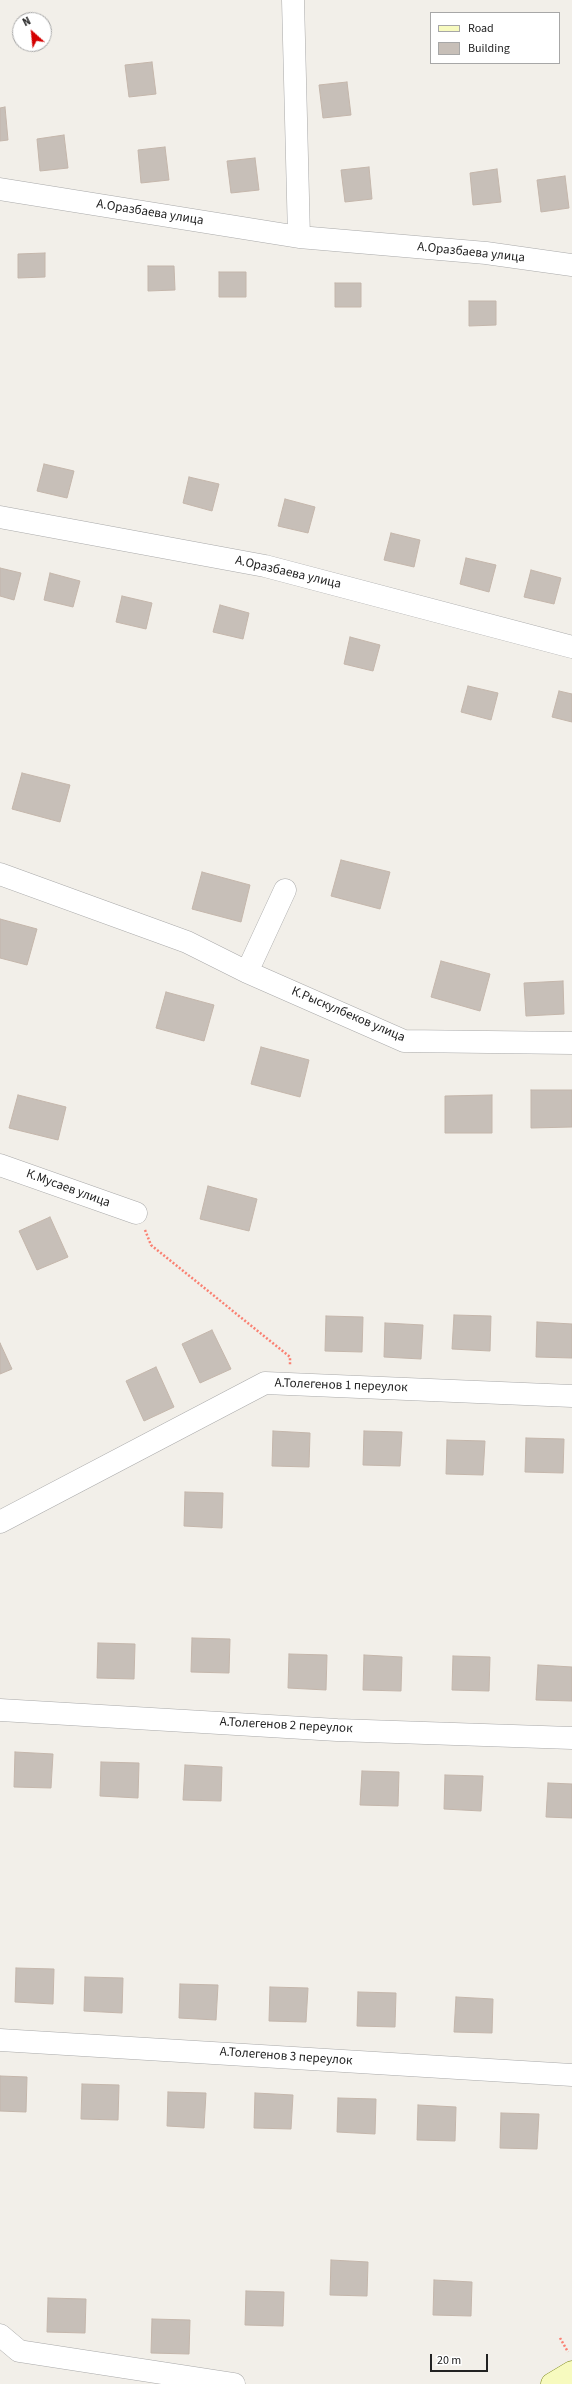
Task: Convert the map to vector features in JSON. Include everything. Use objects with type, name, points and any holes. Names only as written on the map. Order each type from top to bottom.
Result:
[{"type":"main road","points":[[552,2384],[570,2363]]},
{"type":"street","points":[[293,0],[299,237]]},
{"type":"street","name":"А.Оразбаева улица","points":[[0,189],[299,237],[486,253],[572,265]]},
{"type":"street","name":"А.Оразбаева улица","points":[[0,517],[265,566],[572,647]]},
{"type":"street","name":"К.Рыскулбеков улица","points":[[0,874],[187,942],[247,972],[404,1041],[572,1043]]},
{"type":"street","points":[[247,972],[285,890]]},
{"type":"street","name":"К.Мусаев улица","points":[[0,1165],[136,1213]]},
{"type":"street","name":"А.Толегенов 1 переулок","points":[[0,1522],[265,1383],[572,1396]]},
{"type":"street","name":"А.Толегенов 2 переулок","points":[[0,1710],[337,1730],[572,1738]]},
{"type":"street","name":"А.Толегенов 3 переулок","points":[[0,2040],[572,2075]]},
{"type":"street","points":[[0,2335],[19,2351],[234,2384]]},
{"type":"path","points":[[136,1213],[151,1245],[290,1357],[289,1384]]},
{"type":"path","points":[[560,2338],[570,2363]]},
{"type":"building","points":[[152,62],[156,94],[129,97],[125,65]]},
{"type":"building","points":[[347,82],[351,115],[323,118],[319,85]]},
{"type":"building","points":[[5,107],[8,140],[0,141],[0,108]]},
{"type":"building","points":[[64,135],[68,168],[40,171],[37,139]]},
{"type":"building","points":[[165,147],[169,180],[141,183],[138,150]]},
{"type":"building","points":[[255,158],[259,190],[231,193],[227,161]]},
{"type":"building","points":[[369,167],[372,199],[345,202],[341,170]]},
{"type":"building","points":[[497,169],[501,202],[473,205],[470,173]]},
{"type":"building","points":[[565,176],[569,208],[541,212],[537,180]]},
{"type":"building","points":[[45,253],[45,277],[18,278],[18,254]]},
{"type":"building","points":[[148,266],[174,266],[175,290],[148,291]]},
{"type":"building","points":[[219,272],[246,272],[246,297],[219,297]]},
{"type":"building","points":[[335,283],[361,283],[361,307],[335,307]]},
{"type":"building","points":[[469,301],[496,301],[496,325],[469,326]]},
{"type":"building","points":[[44,464],[74,471],[67,498],[37,491]]},
{"type":"building","points":[[189,477],[219,484],[212,511],[183,503]]},
{"type":"building","points":[[285,499],[315,507],[308,533],[278,526]]},
{"type":"building","points":[[391,533],[420,540],[414,567],[384,560]]},
{"type":"building","points":[[466,558],[496,565],[489,592],[460,584]]},
{"type":"building","points":[[0,568],[21,573],[14,600],[0,596]]},
{"type":"building","points":[[531,570],[561,578],[554,604],[524,597]]},
{"type":"building","points":[[50,573],[80,581],[73,607],[44,600]]},
{"type":"building","points":[[122,596],[152,603],[146,629],[116,622]]},
{"type":"building","points":[[220,605],[249,613],[243,639],[213,632]]},
{"type":"building","points":[[350,637],[380,645],[373,671],[344,664]]},
{"type":"building","points":[[468,686],[498,693],[491,720],[461,712]]},
{"type":"building","points":[[559,691],[572,694],[572,722],[552,717]]},
{"type":"building","points":[[22,773],[70,785],[60,822],[12,809]]},
{"type":"building","points":[[341,860],[390,872],[380,909],[331,896]]},
{"type":"building","points":[[202,872],[250,885],[241,922],[192,909]]},
{"type":"building","points":[[0,919],[37,929],[27,965],[0,958]]},
{"type":"building","points":[[441,961],[490,974],[480,1011],[431,997]]},
{"type":"building","points":[[563,981],[564,1014],[526,1016],[524,983]]},
{"type":"building","points":[[166,992],[214,1005],[204,1041],[156,1028]]},
{"type":"building","points":[[261,1047],[309,1060],[300,1097],[251,1084]]},
{"type":"building","points":[[531,1090],[572,1090],[572,1127],[531,1128]]},
{"type":"building","points":[[18,1095],[66,1107],[58,1140],[9,1128]]},
{"type":"building","points":[[492,1095],[492,1133],[445,1133],[445,1096]]},
{"type":"building","points":[[208,1186],[257,1199],[249,1231],[200,1219]]},
{"type":"building","points":[[50,1217],[68,1257],[37,1270],[19,1231]]},
{"type":"building","points":[[454,1315],[491,1316],[490,1351],[452,1349]]},
{"type":"building","points":[[326,1316],[363,1317],[362,1352],[325,1351]]},
{"type":"building","points":[[537,1322],[572,1324],[572,1358],[536,1357]]},
{"type":"building","points":[[385,1323],[423,1325],[421,1359],[384,1357]]},
{"type":"building","points":[[212,1330],[231,1369],[200,1383],[182,1344]]},
{"type":"building","points":[[0,1343],[12,1369],[0,1374]]},
{"type":"building","points":[[156,1367],[174,1407],[144,1421],[126,1381]]},
{"type":"building","points":[[273,1431],[310,1433],[309,1467],[272,1466]]},
{"type":"building","points":[[364,1431],[402,1432],[400,1466],[363,1465]]},
{"type":"building","points":[[526,1438],[564,1439],[563,1473],[525,1472]]},
{"type":"building","points":[[447,1440],[485,1441],[483,1475],[446,1474]]},
{"type":"building","points":[[185,1492],[223,1493],[222,1528],[184,1526]]},
{"type":"building","points":[[192,1638],[230,1639],[229,1673],[191,1672]]},
{"type":"building","points":[[98,1643],[135,1644],[134,1679],[97,1678]]},
{"type":"building","points":[[289,1654],[327,1655],[326,1690],[288,1688]]},
{"type":"building","points":[[364,1655],[402,1657],[401,1691],[363,1690]]},
{"type":"building","points":[[453,1656],[490,1657],[489,1691],[452,1690]]},
{"type":"building","points":[[538,1665],[572,1667],[572,1701],[536,1700]]},
{"type":"building","points":[[15,1752],[53,1754],[51,1788],[14,1787]]},
{"type":"building","points":[[101,1762],[139,1763],[138,1798],[100,1796]]},
{"type":"building","points":[[185,1765],[222,1767],[221,1801],[183,1800]]},
{"type":"building","points":[[362,1771],[399,1772],[398,1806],[360,1805]]},
{"type":"building","points":[[445,1775],[483,1776],[481,1811],[444,1809]]},
{"type":"building","points":[[548,1783],[572,1784],[572,1818],[546,1817]]},
{"type":"building","points":[[16,1968],[54,1969],[53,2004],[15,2002]]},
{"type":"building","points":[[85,1977],[123,1978],[122,2013],[84,2011]]},
{"type":"building","points":[[180,1984],[218,1985],[216,2020],[179,2018]]},
{"type":"building","points":[[270,1987],[308,1988],[306,2022],[269,2021]]},
{"type":"building","points":[[358,1992],[396,1993],[395,2027],[357,2026]]},
{"type":"building","points":[[456,1997],[493,1999],[492,2033],[454,2032]]},
{"type":"building","points":[[0,2076],[27,2077],[26,2112],[0,2111]]},
{"type":"building","points":[[82,2084],[119,2085],[118,2120],[81,2119]]},
{"type":"building","points":[[168,2092],[206,2093],[204,2128],[167,2126]]},
{"type":"building","points":[[255,2093],[293,2095],[291,2129],[254,2128]]},
{"type":"building","points":[[338,2098],[376,2099],[375,2134],[337,2132]]},
{"type":"building","points":[[418,2105],[456,2107],[455,2141],[417,2140]]},
{"type":"building","points":[[501,2113],[539,2114],[537,2149],[500,2148]]},
{"type":"building","points":[[331,2260],[368,2262],[367,2296],[330,2295]]},
{"type":"building","points":[[434,2280],[472,2282],[471,2316],[433,2315]]},
{"type":"building","points":[[246,2291],[284,2292],[283,2326],[245,2325]]},
{"type":"building","points":[[48,2298],[86,2299],[85,2333],[47,2332]]},
{"type":"building","points":[[152,2319],[190,2320],[189,2354],[151,2353]]}]
